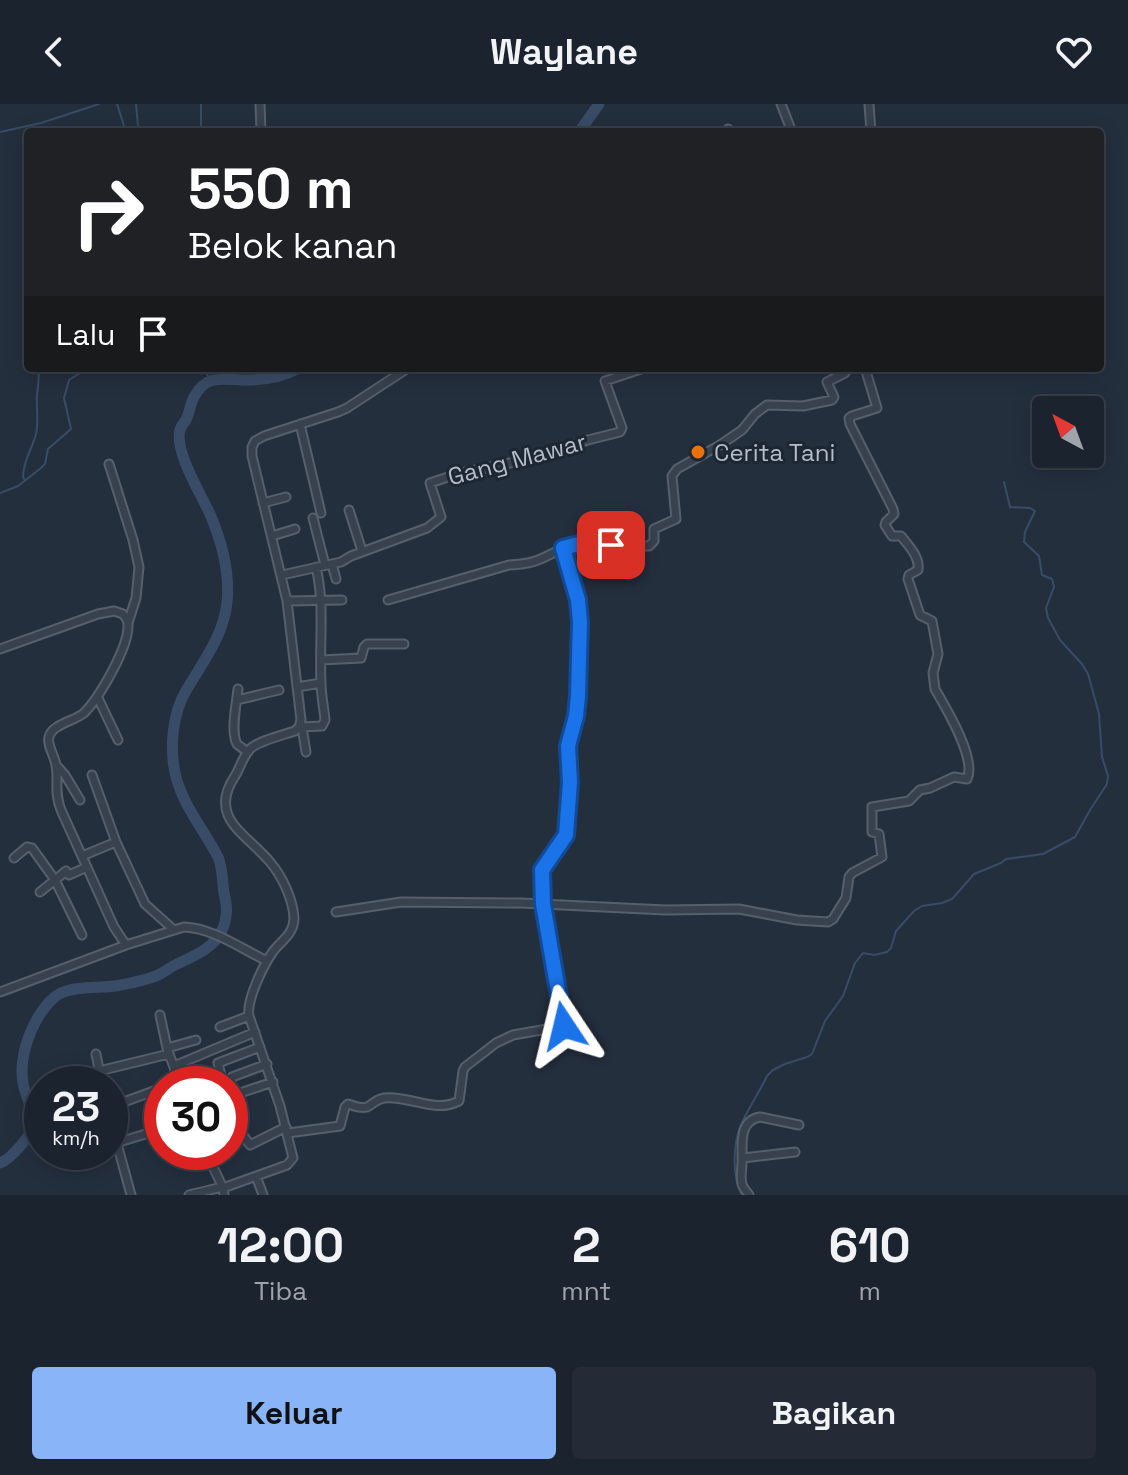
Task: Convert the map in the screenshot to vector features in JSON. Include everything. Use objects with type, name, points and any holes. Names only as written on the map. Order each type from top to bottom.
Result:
[{"type":"street","points":[[260,104],[261,128]]},
{"type":"street","points":[[781,104],[790,128]]},
{"type":"street","points":[[869,104],[871,128]]},
{"type":"street","points":[[306,752],[287,601],[252,447],[264,436],[347,408],[402,372]]},
{"type":"street","name":"Gang Mawar","points":[[282,575],[344,561],[362,551],[427,528],[441,517],[430,483],[529,459],[620,432],[622,428],[605,381],[632,372]]},
{"type":"street","points":[[388,600],[509,565],[541,561],[563,548],[586,542],[607,546],[649,546],[656,527],[676,519],[672,476],[677,469],[742,430],[767,405],[803,406],[832,400],[834,397],[827,382],[846,372]]},
{"type":"street","points":[[336,912],[401,902],[543,904],[665,910],[739,909],[797,920],[828,922],[833,919],[846,898],[852,873],[882,857],[879,835],[872,832],[872,807],[909,801],[920,790],[954,777],[964,780],[970,772],[960,735],[933,682],[938,654],[932,621],[920,615],[908,579],[919,566],[913,551],[901,536],[892,536],[885,525],[894,514],[893,509],[850,424],[849,418],[852,416],[877,408],[866,372]]},
{"type":"street","points":[[189,1195],[223,1190],[291,1161],[287,1130],[249,1016],[249,1003],[267,961],[291,932],[294,916],[277,871],[241,834],[225,809],[227,788],[248,752],[257,745],[301,727],[324,724],[320,581],[324,565],[300,424]]},
{"type":"street","points":[[109,464],[139,567],[136,598],[120,653],[98,698],[77,719],[55,729],[50,734],[49,742],[56,765],[57,800],[114,927],[126,945]]},
{"type":"street","points":[[263,503],[286,497]]},
{"type":"street","points":[[349,510],[362,551]]},
{"type":"street","points":[[272,536],[295,529]]},
{"type":"street","points":[[248,1143],[287,1130],[340,1126],[348,1104],[365,1108],[382,1098],[432,1106],[456,1103],[459,1101],[465,1067],[496,1043],[513,1035],[564,1026],[543,904],[542,868],[561,845],[567,831],[570,782],[568,746],[578,696],[578,600],[563,548]]},
{"type":"street","points":[[324,565],[336,579]]},
{"type":"street","points":[[287,601],[342,600]]},
{"type":"street","points":[[0,649],[106,612],[119,611],[128,623]]},
{"type":"street","points":[[321,660],[361,658],[367,644],[404,644]]},
{"type":"street","points":[[297,687],[321,683]]},
{"type":"street","points":[[238,689],[235,739],[237,745],[248,752]]},
{"type":"street","points":[[237,700],[279,690]]},
{"type":"street","points":[[98,698],[118,740]]},
{"type":"street","points":[[56,765],[80,800]]},
{"type":"street","points":[[92,775],[116,842],[145,904],[174,930]]},
{"type":"street","points":[[82,856],[116,842]]},
{"type":"street","points":[[14,858],[27,847],[32,848],[55,880],[82,935]]},
{"type":"street","points":[[40,892],[66,871],[69,875],[87,867]]},
{"type":"street","points":[[0,992],[184,927],[203,930],[267,961]]},
{"type":"street","points":[[160,1015],[174,1066],[255,1032]]},
{"type":"street","points":[[220,1027],[249,1016]]},
{"type":"street","points":[[116,1066],[196,1040]]},
{"type":"street","points":[[219,1066],[218,1063],[260,1047]]},
{"type":"street","points":[[96,1054],[98,1066]]},
{"type":"street","points":[[248,1071],[267,1064]]},
{"type":"street","points":[[248,1090],[273,1082]]},
{"type":"street","points":[[749,1195],[742,1184],[742,1135],[752,1119],[760,1117],[799,1125]]},
{"type":"street","points":[[743,1158],[795,1152]]},
{"type":"street","points":[[124,1170],[131,1195]]},
{"type":"street","points":[[214,1170],[223,1190]]},
{"type":"street","points":[[256,1176],[263,1195]]},
{"type":"waterway","points":[[0,132],[41,123],[99,104]]},
{"type":"waterway","points":[[117,104],[125,128]]},
{"type":"waterway","points":[[136,104],[140,128]]},
{"type":"waterway","points":[[201,104],[201,128]]},
{"type":"waterway","points":[[582,128],[599,104]]},
{"type":"waterway","points":[[24,479],[24,466],[37,429],[38,372]]},
{"type":"waterway","points":[[0,493],[18,486],[41,468],[48,449],[71,429],[64,398],[69,380],[82,372]]},
{"type":"waterway","points":[[206,372],[210,382]]},
{"type":"waterway","points":[[0,1163],[15,1152],[33,1128],[33,1113],[23,1083],[23,1056],[32,1030],[49,1002],[68,991],[121,985],[156,976],[204,950],[215,941],[223,928],[226,906],[220,861],[184,798],[176,777],[173,755],[173,732],[178,709],[222,626],[228,591],[221,546],[210,514],[184,461],[180,430],[194,397],[210,381],[267,379],[291,372]]},
{"type":"waterway","points":[[742,1195],[736,1179],[735,1161],[740,1127],[767,1076],[785,1064],[812,1054],[825,1021],[843,996],[855,963],[863,953],[874,955],[887,952],[896,931],[914,911],[952,899],[974,874],[1006,859],[1043,854],[1075,837],[1107,784],[1099,714],[1088,674],[1060,640],[1048,618],[1046,608],[1054,587],[1052,579],[1042,575],[1039,556],[1024,542],[1025,532],[1035,511],[1010,507],[1004,482]]},
{"type":"place","name":"Cerita Tani","points":[[698,452]]},
{"type":"route","points":[[564,1026],[543,904],[542,870],[566,835],[570,782],[568,746],[578,696],[581,634],[578,600],[563,548],[586,542],[611,545]]}]
